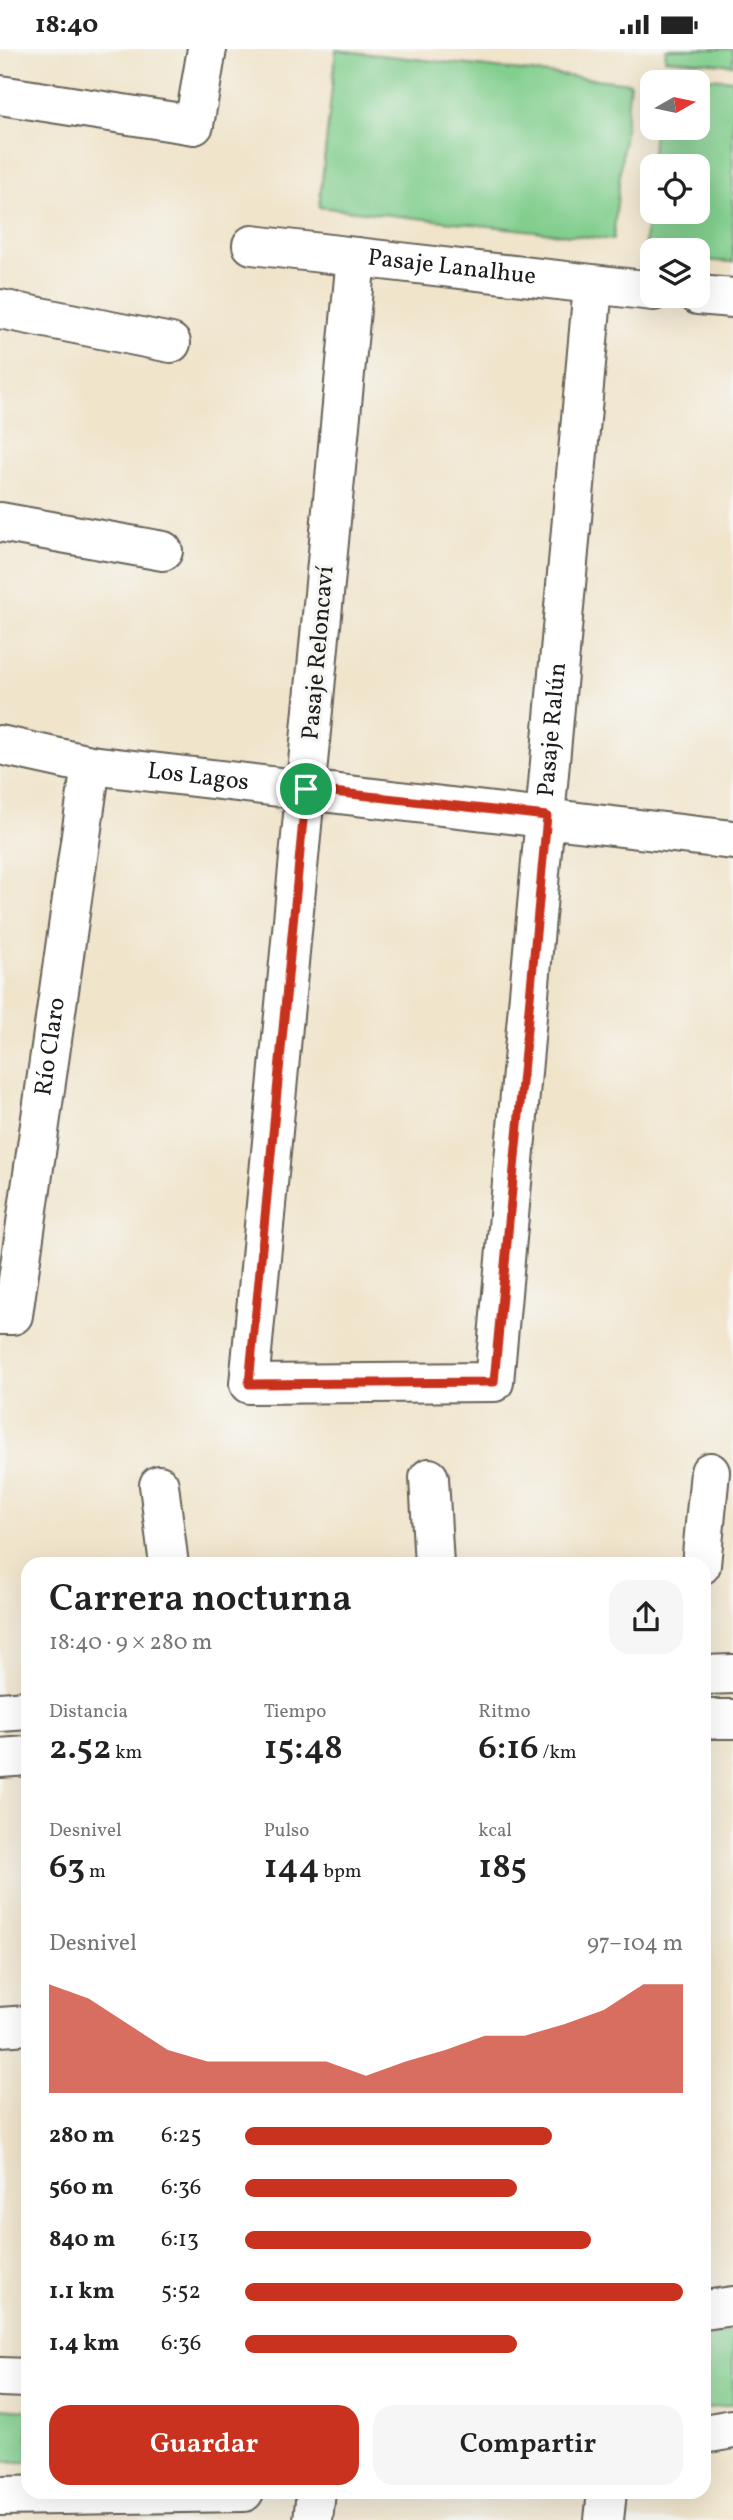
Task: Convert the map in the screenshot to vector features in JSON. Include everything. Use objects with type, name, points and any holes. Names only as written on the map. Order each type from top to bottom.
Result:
[{"type":"street","points":[[0,95],[194,125],[207,49]]},
{"type":"street","name":"Pasaje Lanalhue","points":[[252,245],[640,290]]},
{"type":"street","name":"Pasaje Reloncaví","points":[[356,257],[249,1384],[494,1382]]},
{"type":"street","name":"Pasaje Ralún","points":[[494,1382],[593,286]]},
{"type":"street","points":[[710,296],[733,299]]},
{"type":"street","points":[[0,309],[171,343]]},
{"type":"street","points":[[0,522],[163,551]]},
{"type":"street","name":"Los Lagos","points":[[0,745],[90,765],[547,816],[733,840]]},
{"type":"street","name":"Río Claro","points":[[0,1315],[13,1315],[90,765]]},
{"type":"street","points":[[702,1557],[710,1472]]},
{"type":"street","points":[[429,1478],[433,1557]]},
{"type":"street","points":[[159,1485],[168,1557]]},
{"type":"street","points":[[711,1675],[733,1674]]},
{"type":"street","points":[[0,1712],[21,1710]]},
{"type":"street","points":[[711,1719],[733,1719]]},
{"type":"street","points":[[0,1758],[21,1756]]},
{"type":"street","points":[[0,2027],[21,2026]]},
{"type":"street","points":[[711,2310],[733,2306]]},
{"type":"street","points":[[0,2377],[21,2378]]},
{"type":"street","points":[[711,2433],[733,2429]]},
{"type":"street","points":[[0,2496],[21,2496]]},
{"type":"street","points":[[313,2520],[315,2499]]},
{"type":"street","points":[[604,2520],[606,2499]]},
{"type":"green space","points":[[666,49],[733,49],[733,65],[665,59]]},
{"type":"green space","points":[[336,50],[630,83],[613,240],[319,207]]},
{"type":"green space","points":[[710,78],[733,80],[733,262],[710,261],[710,238],[645,238],[646,224],[710,224],[710,154],[652,154],[653,140],[710,140]]},
{"type":"green space","points":[[733,2331],[733,2404],[711,2408],[711,2335]]},
{"type":"green space","points":[[0,2408],[21,2410],[21,2462],[0,2462]]},
{"type":"route","points":[[306,789],[547,816],[494,1382],[249,1384],[306,789]]}]
